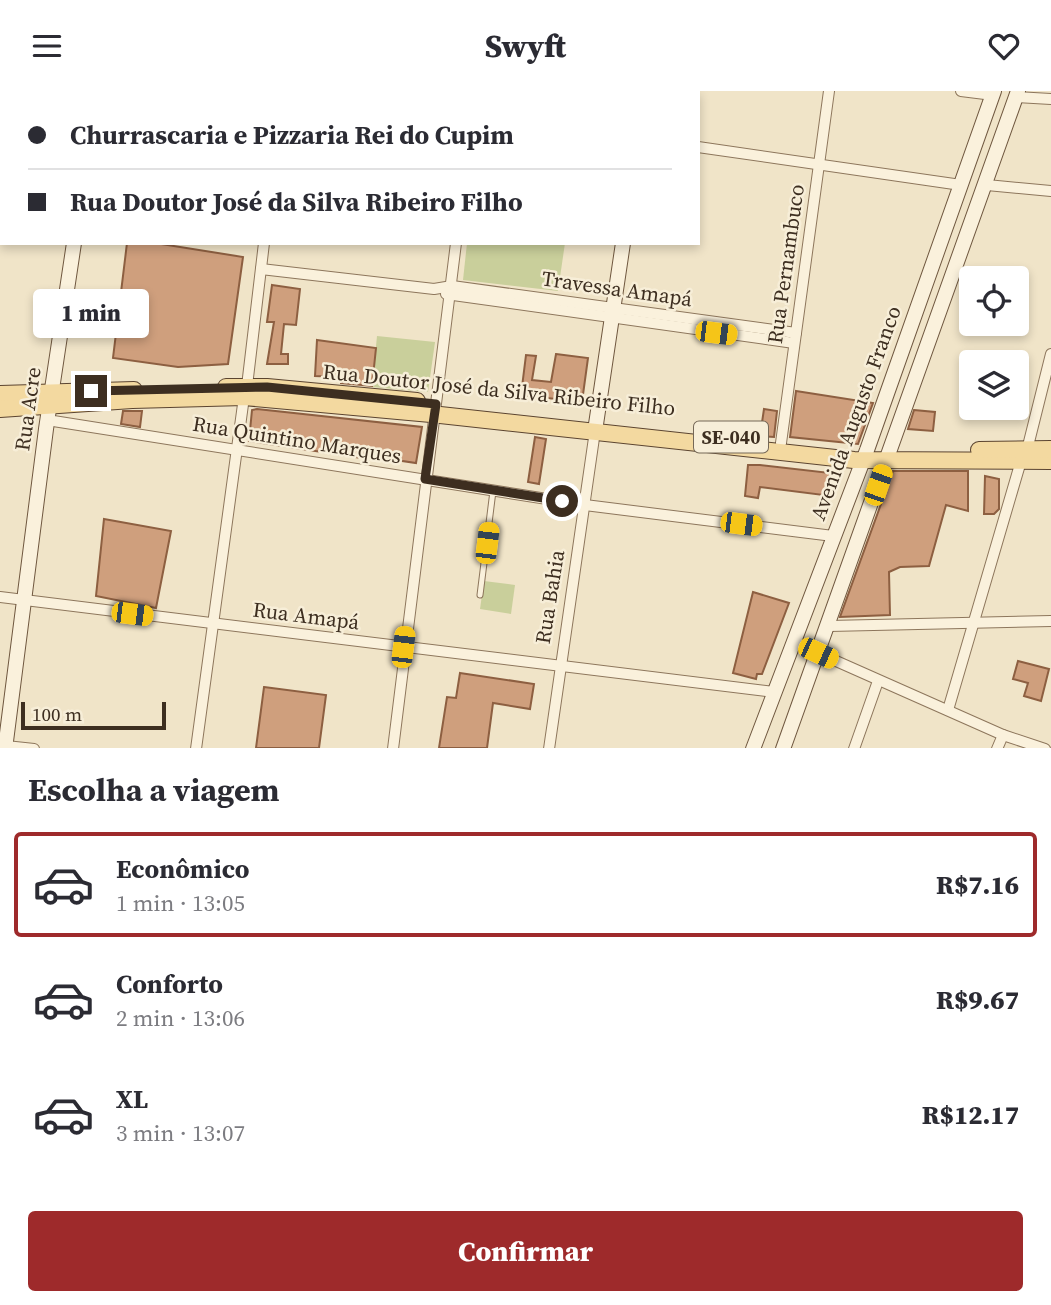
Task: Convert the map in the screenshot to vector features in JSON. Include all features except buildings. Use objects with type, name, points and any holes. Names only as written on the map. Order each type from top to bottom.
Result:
[{"type":"main road","name":"Avenida Augusto Franco","points":[[753,748],[865,455],[994,93]]},
{"type":"main road","points":[[783,748],[987,185],[1017,94]]},
{"type":"main road","name":"Rua Acre","points":[[5,747],[49,406],[74,245]]},
{"type":"main road","name":"Rua Bahia","points":[[595,427],[623,245]]},
{"type":"main road","name":"Rua Doutor José da Silva Ribeiro Filho","points":[[0,409],[245,392],[435,409],[865,455]]},
{"type":"main road","name":"Rua Doutor José da Silva Ribeiro Filho","points":[[0,394],[49,406]]},
{"type":"main road","name":"Rua Doutor José da Silva Ribeiro Filho","points":[[595,427],[781,443],[865,455]]},
{"type":"main road","name":"SE-040","points":[[1024,456],[1051,449]]},
{"type":"main road","name":"SE-040","points":[[865,455],[1024,456],[1051,460]]},
{"type":"street","name":"Rua Pernambuco","points":[[781,443],[829,91]]},
{"type":"street","points":[[961,91],[994,93]]},
{"type":"street","points":[[1017,94],[1051,99]]},
{"type":"street","points":[[700,147],[961,185]]},
{"type":"street","points":[[987,185],[1051,191]]},
{"type":"street","points":[[196,748],[264,245]]},
{"type":"street","points":[[393,748],[403,647],[456,245]]},
{"type":"street","name":"Travessa Amapá","points":[[261,269],[451,291],[795,338]]},
{"type":"street","points":[[948,710],[1024,456],[1051,354]]},
{"type":"street","name":"Rua Quintino Marques","points":[[49,406],[237,450],[585,505],[833,535]]},
{"type":"street","name":"Rua Bahia","points":[[549,748],[595,427]]},
{"type":"street","name":"Rua Amapá","points":[[0,597],[774,692]]},
{"type":"street","points":[[829,626],[1051,621]]},
{"type":"street","points":[[818,653],[1003,735],[1046,748],[1051,740]]},
{"type":"street","points":[[868,748],[855,746],[878,681]]},
{"type":"street","points":[[998,748],[1003,735]]},
{"type":"street","points":[[5,747],[34,748]]},
{"type":"lane","points":[[480,595],[493,491]]},
{"type":"green space","points":[[467,245],[565,245],[558,291],[463,280]]},
{"type":"green space","points":[[377,336],[435,342],[428,392],[372,387]]},
{"type":"green space","points":[[484,581],[515,585],[511,614],[480,609]]},
{"type":"route","points":[[91,391],[247,386],[326,391],[436,404],[425,479],[562,501]]}]
